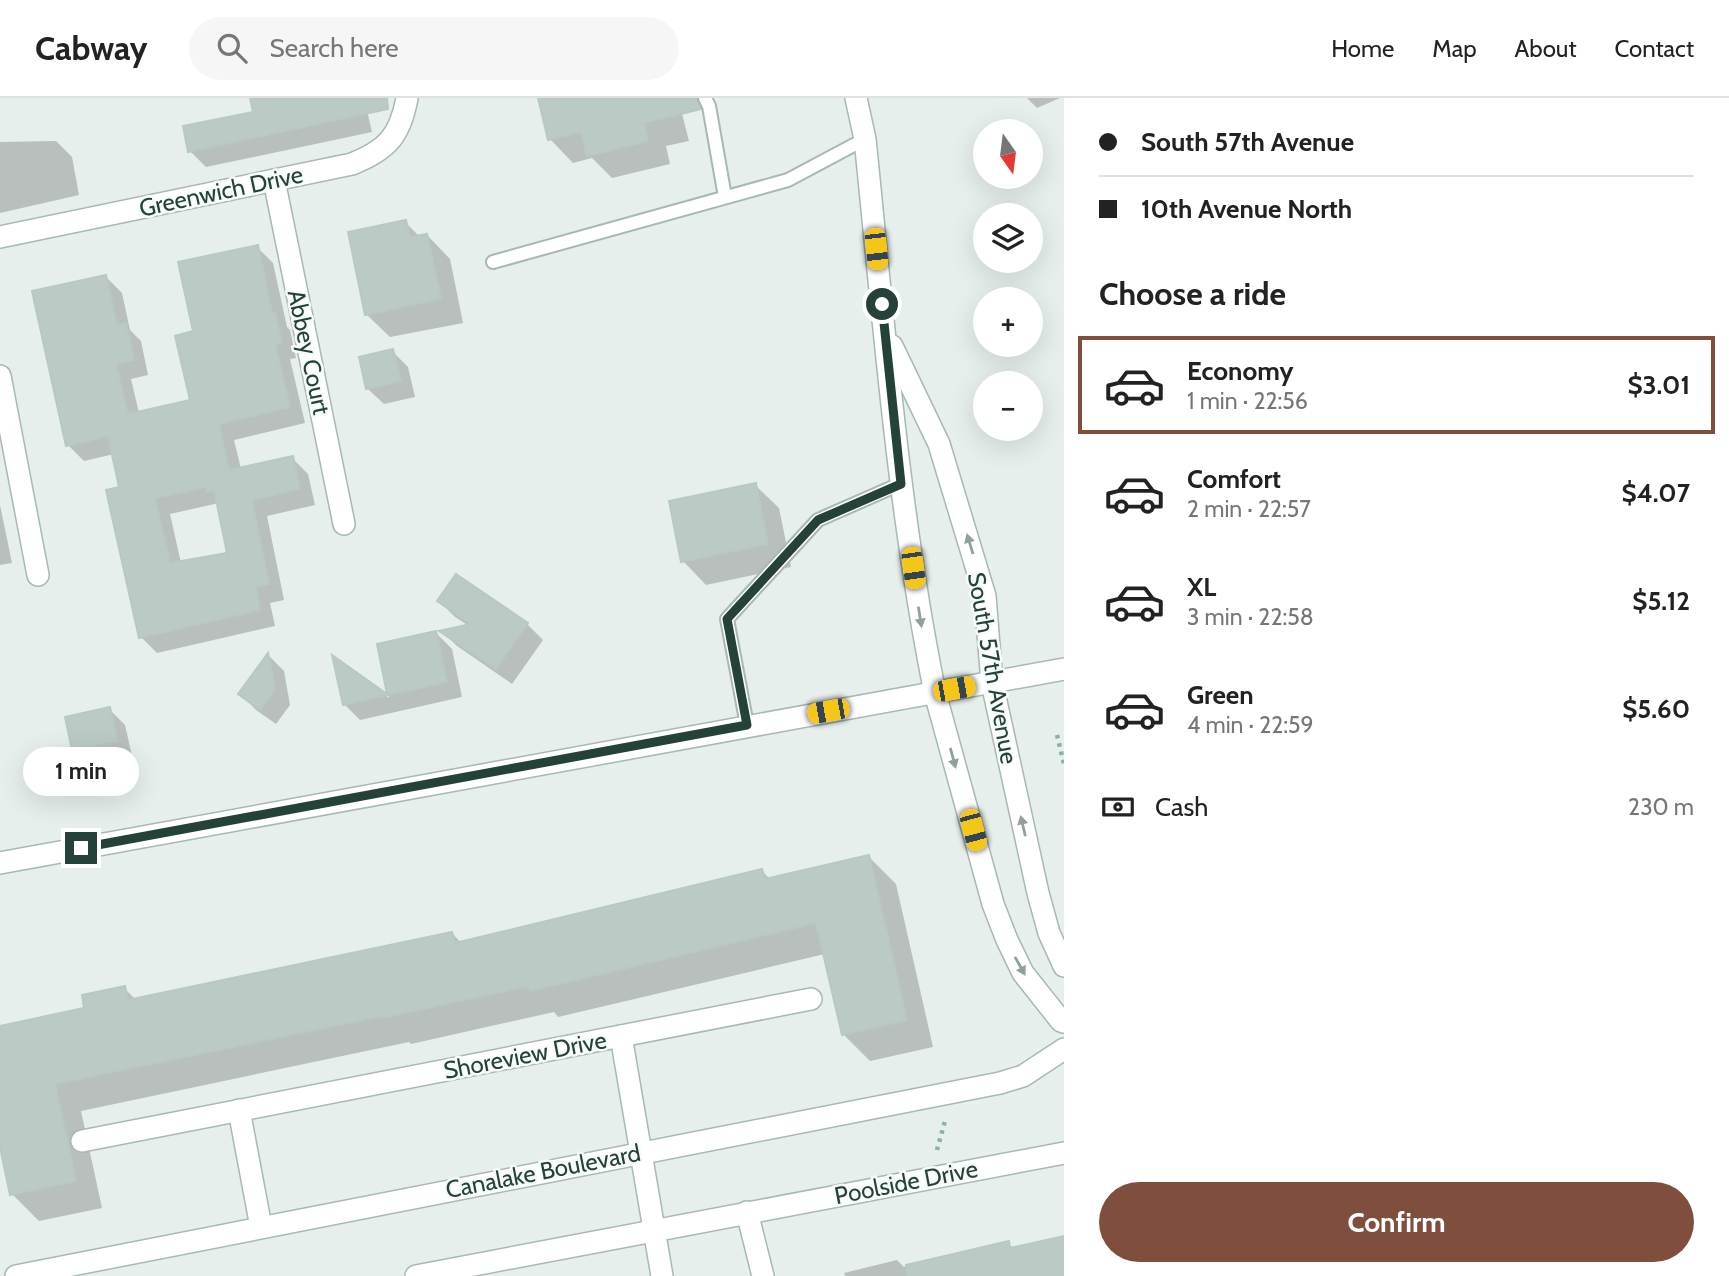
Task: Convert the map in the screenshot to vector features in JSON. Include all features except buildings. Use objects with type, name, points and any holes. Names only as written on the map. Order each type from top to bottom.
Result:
[{"type":"street","name":"Greenwich Drive","points":[[0,237],[352,164],[373,155],[391,141],[403,120],[407,98]]},
{"type":"street","name":"South 57th Avenue","points":[[856,98],[865,139],[901,484],[923,635],[935,692],[993,904],[1006,940],[1023,973],[1064,1022]]},
{"type":"street","name":"Abbey Court","points":[[274,180],[344,524]]},
{"type":"street","name":"South 57th Avenue","points":[[885,331],[939,444],[985,596],[992,683],[1038,893],[1049,933],[1064,966]]},
{"type":"street","points":[[0,376],[38,575]]},
{"type":"street","points":[[0,863],[1064,669]]},
{"type":"street","name":"Shoreview Drive","points":[[82,1141],[811,999]]},
{"type":"street","points":[[621,1036],[662,1276]]},
{"type":"street","name":"Canalake Boulevard","points":[[17,1276],[1000,1083],[1023,1076],[1064,1049]]},
{"type":"street","points":[[239,1110],[261,1227]]},
{"type":"street","name":"Poolside Drive","points":[[416,1276],[1064,1153]]},
{"type":"street","points":[[747,1212],[763,1276]]},
{"type":"lane","points":[[705,98],[709,106],[725,197]]},
{"type":"lane","points":[[493,262],[788,180],[865,139]]},
{"type":"lane","points":[[747,725],[727,619],[818,520],[901,484]]},
{"type":"path","points":[[1057,735],[1064,764]]},
{"type":"route","points":[[81,848],[747,725],[727,619],[818,520],[901,484],[882,304]]}]
